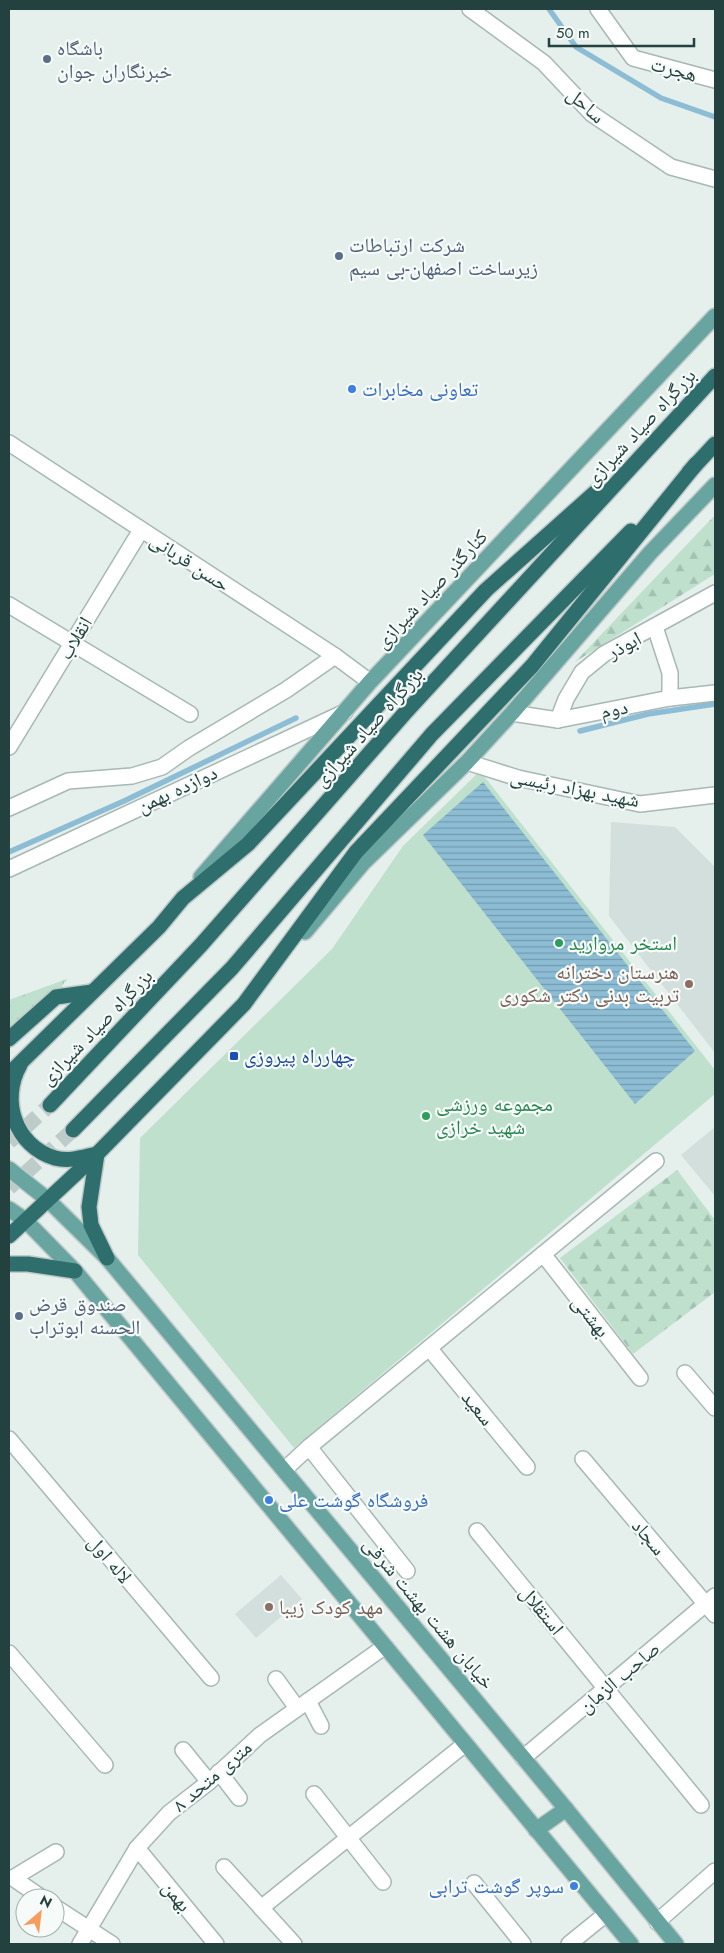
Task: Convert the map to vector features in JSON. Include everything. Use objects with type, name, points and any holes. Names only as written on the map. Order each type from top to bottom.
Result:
[{"type":"highway","name":"بزرگراه صیاد شیرازی","points":[[50,1105],[202,945],[404,714],[715,376]]},
{"type":"highway","points":[[9,1074],[159,927],[183,898],[248,844],[486,590],[658,436]]},
{"type":"highway","points":[[73,1130],[232,968],[432,734],[715,444]]},
{"type":"highway","points":[[9,1236],[97,1154],[244,1004],[356,852],[532,666],[696,464]]},
{"type":"highway","points":[[9,1039],[56,997],[92,992]]},
{"type":"highway","points":[[25,1058],[14,1076],[10,1096],[12,1116],[22,1135],[37,1149],[56,1158],[77,1159],[97,1154]]},
{"type":"highway","points":[[97,1154],[89,1207],[91,1225],[107,1258]]},
{"type":"highway","points":[[9,1264],[28,1264],[75,1271]]},
{"type":"main road","name":"کنارگذر صیاد شیرازی","points":[[183,898],[370,682],[715,316]]},
{"type":"main road","points":[[244,1004],[364,862],[467,762],[512,713],[650,553],[715,485]]},
{"type":"main road","name":"خیابان هشت بهشت شرقی","points":[[9,1169],[47,1199],[107,1258],[566,1809],[676,1944]]},
{"type":"main road","points":[[9,1209],[25,1220],[75,1271],[631,1944]]},
{"type":"main road","points":[[536,1830],[566,1809]]},
{"type":"street","name":"ساحل","points":[[470,9],[544,63],[592,114],[671,167],[715,179]]},
{"type":"street","name":"هجرت","points":[[598,9],[632,58],[715,80]]},
{"type":"street","name":"حسن قربانی","points":[[9,443],[335,656],[370,682]]},
{"type":"street","name":"انقلاب","points":[[9,747],[141,530]]},
{"type":"street","name":"ابوذر","points":[[558,720],[566,698],[582,672],[604,654],[655,628],[715,593]]},
{"type":"street","points":[[9,605],[190,714]]},
{"type":"street","points":[[655,628],[670,672],[670,698]]},
{"type":"street","name":"دوازده بهمن","points":[[9,808],[68,781],[132,776],[162,767],[189,748],[286,690],[335,656]]},
{"type":"street","name":"دوم","points":[[512,713],[558,720],[670,698],[715,693]]},
{"type":"street","name":"دوازده بهمن","points":[[9,869],[346,711]]},
{"type":"street","name":"شهید بهزاد رئیسی","points":[[467,762],[518,778],[640,804],[715,795]]},
{"type":"street","points":[[284,1470],[309,1447],[656,1161]]},
{"type":"street","name":"بهشتی","points":[[543,1254],[640,1378]]},
{"type":"street","name":"سعید","points":[[429,1348],[527,1467]]},
{"type":"street","points":[[685,1373],[715,1408]]},
{"type":"street","name":"لاله اول","points":[[9,1440],[210,1678]]},
{"type":"street","points":[[309,1447],[407,1571]]},
{"type":"street","name":"سجاد","points":[[583,1459],[712,1605]]},
{"type":"street","name":"استقلال","points":[[478,1531],[701,1805]]},
{"type":"street","name":"صاحب الزمان","points":[[523,1758],[606,1688],[712,1605]]},
{"type":"street","name":"۸ متری متحد","points":[[80,1944],[137,1848],[169,1813],[214,1777],[260,1735],[384,1647]]},
{"type":"street","points":[[9,1653],[105,1765]]},
{"type":"street","points":[[276,1679],[303,1705],[321,1726]]},
{"type":"street","points":[[261,1908],[465,1744]]},
{"type":"street","points":[[184,1750],[240,1798]]},
{"type":"street","points":[[314,1794],[347,1839],[383,1882]]},
{"type":"street","name":"بهمن","points":[[137,1848],[216,1944]]},
{"type":"street","points":[[28,1888],[13,1878],[56,1852]]},
{"type":"street","points":[[224,1867],[294,1944]]},
{"type":"street","points":[[657,1922],[715,1871]]},
{"type":"street","points":[[474,1883],[523,1944]]},
{"type":"street","points":[[65,1914],[112,1944]]},
{"type":"street","points":[[568,1944],[606,1914]]},
{"type":"shaded area","name":"هنرستان دخترانه تربیت بدنی دکتر شکوری","points":[[611,822],[675,827],[715,867],[715,1053],[609,916]]},
{"type":"shaded area","points":[[715,1127],[715,1196],[681,1155]]},
{"type":"shaded area","name":"مهد کودک زیبا","points":[[281,1575],[302,1599],[256,1638],[235,1614]]},
{"type":"green space","points":[[715,515],[715,574],[575,662]]},
{"type":"green space","name":"مجموعه ورزشی شهید خرازی","points":[[480,771],[715,1070],[715,1094],[294,1448],[138,1255],[140,1138],[332,949],[403,846]]},
{"type":"green space","points":[[67,979],[60,989],[9,1033],[9,1000]]},
{"type":"green space","points":[[677,1170],[715,1220],[715,1292],[633,1354],[560,1258]]},
{"type":"water","name":"استخر مروارید","points":[[483,782],[695,1051],[635,1104],[423,835]]},
{"type":"waterway","points":[[549,9],[576,47],[661,98],[715,117]]},
{"type":"waterway","points":[[580,731],[648,714],[715,704]]},
{"type":"waterway","points":[[9,852],[124,801],[296,718]]},
{"type":"tunnel","points":[[9,1142],[50,1105]]},
{"type":"tunnel","points":[[9,1188],[73,1130]]},
{"type":"place","name":"باشگاه خبرنگاران جوان","points":[[47,59]]},
{"type":"place","name":"شرکت ارتباطات زیرساخت اصفهان-بی سیم","points":[[339,256]]},
{"type":"place","name":"تعاونی مخابرات","points":[[352,389]]},
{"type":"place","name":"استخر مروارید","points":[[559,943]]},
{"type":"place","name":"هنرستان دخترانه تربیت بدنی دکتر شکوری","points":[[689,984]]},
{"type":"place","name":"چهارراه پیروزی","points":[[234,1056]]},
{"type":"place","name":"مجموعه ورزشی شهید خرازی","points":[[426,1116]]},
{"type":"place","name":"صندوق قرض الحسنه ابوتراب","points":[[19,1316]]},
{"type":"place","name":"فروشگاه گوشت علی","points":[[269,1500]]},
{"type":"place","name":"مهد کودک زیبا","points":[[269,1607]]},
{"type":"place","name":"سوپر گوشت ترابی","points":[[574,1886]]}]
